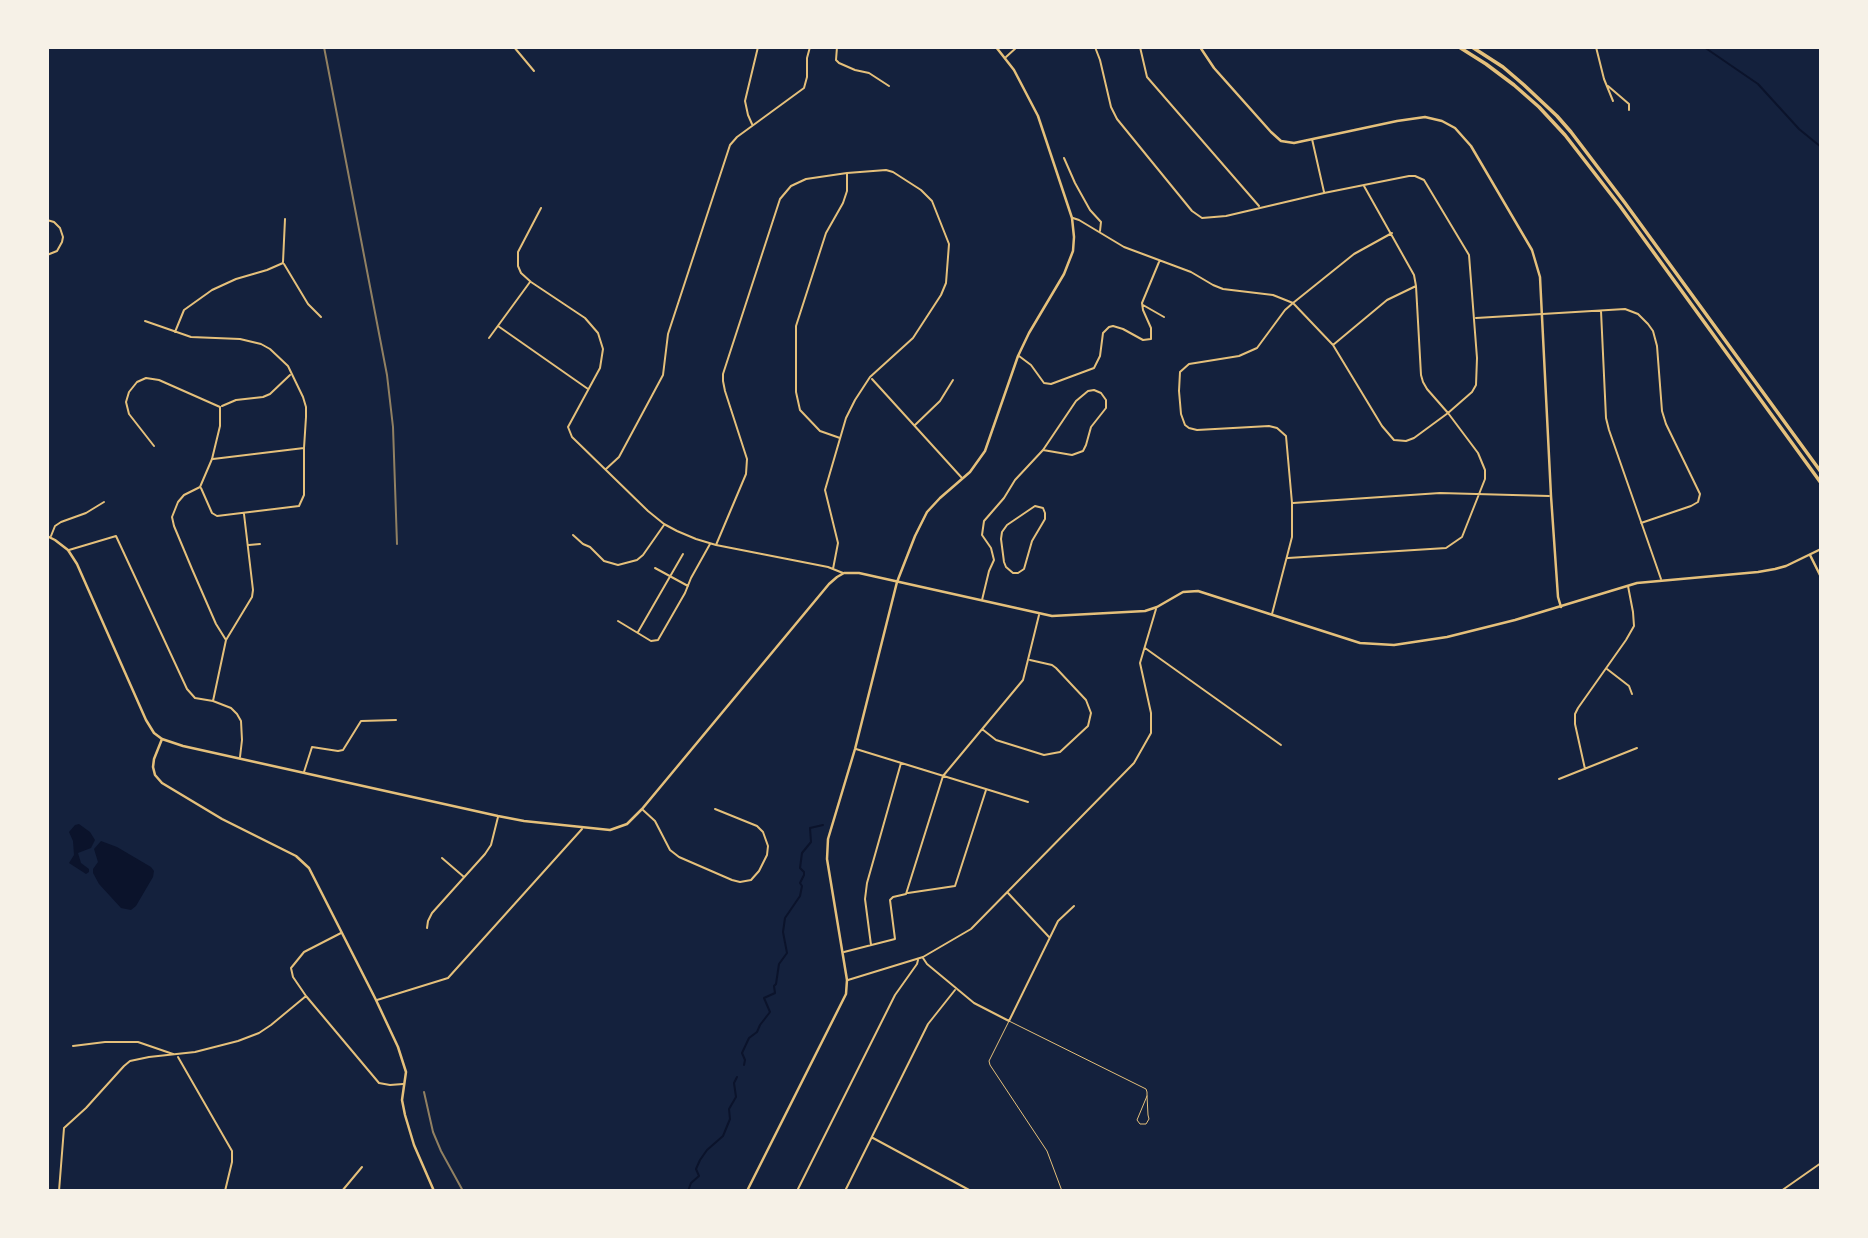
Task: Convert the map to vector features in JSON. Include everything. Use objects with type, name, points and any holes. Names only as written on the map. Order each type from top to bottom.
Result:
[{"type":"highway","points":[[1460,47],[1514,85],[1565,135],[1614,198],[1821,484]]},
{"type":"highway","points":[[1472,47],[1503,67],[1524,85],[1571,132],[1821,472]]},
{"type":"street","points":[[514,47],[534,71]]},
{"type":"street","points":[[753,125],[745,101],[758,47]]},
{"type":"street","points":[[605,470],[619,457],[663,374],[668,334],[730,145],[804,88],[810,47]]},
{"type":"street","points":[[837,47],[836,60],[839,63],[869,73],[889,86]]},
{"type":"street","points":[[747,1191],[846,994],[827,859],[828,839],[855,748],[897,582],[927,512],[963,479],[985,451],[1018,356],[1071,258],[1074,237],[1072,218],[1038,116],[1021,81],[996,47]]},
{"type":"street","points":[[1005,57],[1017,47]]},
{"type":"street","points":[[1072,218],[1124,247],[1191,272],[1223,289],[1273,295],[1293,303],[1332,345],[1382,426],[1394,440],[1406,441],[1414,438],[1448,413],[1472,392],[1476,385],[1478,378],[1475,318],[1469,255],[1423,180],[1409,176],[1324,192],[1226,216],[1202,218],[1192,211],[1117,119],[1111,107],[1095,47]]},
{"type":"street","points":[[1140,47],[1147,77],[1261,208]]},
{"type":"street","points":[[1200,47],[1214,68],[1276,138],[1288,143],[1415,117],[1442,121],[1455,128],[1471,146],[1532,250],[1540,277],[1551,496],[1561,607]]},
{"type":"street","points":[[1596,47],[1601,69],[1614,101]]},
{"type":"street","points":[[1607,86],[1626,100],[1629,110]]},
{"type":"street","points":[[1312,138],[1324,192]]},
{"type":"street","points":[[1064,158],[1090,210],[1101,222],[1099,232]]},
{"type":"street","points":[[716,545],[746,474],[747,459],[725,391],[723,374],[780,198],[798,181],[812,177],[886,170],[921,190],[932,201],[949,244],[946,283],[913,338],[870,377],[846,418],[825,490],[838,543],[833,569]]},
{"type":"street","points":[[841,438],[820,431],[800,410],[796,392],[796,326],[826,233],[843,204],[847,191],[847,173]]},
{"type":"street","points":[[1287,558],[1446,548],[1462,537],[1485,479],[1485,470],[1478,453],[1427,389],[1421,375],[1416,286],[1411,269],[1363,185]]},
{"type":"street","points":[[541,208],[518,252],[521,273],[584,318],[602,341],[603,360],[568,427],[572,437],[664,524],[695,539],[716,545],[844,573],[859,573],[1039,614],[1062,616],[1132,613],[1157,607],[1178,594],[1198,591],[1360,643],[1394,645],[1447,637],[1561,607],[1628,585],[1661,579],[1758,572],[1786,566],[1821,549]]},
{"type":"street","points":[[285,219],[283,263],[308,304],[321,317]]},
{"type":"street","points":[[47,220],[60,228],[63,237],[57,251],[47,256]]},
{"type":"street","points":[[1272,615],[1292,537],[1286,436],[1282,431],[1269,426],[1197,430],[1189,428],[1182,419],[1180,373],[1185,366],[1197,361],[1239,356],[1252,351],[1261,345],[1285,310],[1293,303],[1354,254],[1392,233]]},
{"type":"street","points":[[1018,356],[1031,365],[1048,385],[1094,368],[1100,356],[1103,333],[1109,327],[1123,329],[1143,340],[1151,339],[1151,328],[1142,304],[1160,261]]},
{"type":"street","points":[[175,332],[184,310],[212,290],[283,263]]},
{"type":"street","points":[[489,338],[531,282]]},
{"type":"street","points":[[1332,345],[1387,300],[1416,286]]},
{"type":"street","points":[[1142,304],[1164,317]]},
{"type":"street","points":[[1475,318],[1625,309],[1638,314],[1653,331],[1657,346],[1662,411],[1700,494],[1698,502],[1691,506],[1641,523]]},
{"type":"street","points":[[1601,311],[1608,425],[1661,579]]},
{"type":"street","points":[[145,321],[191,337],[251,340],[270,349],[288,366],[303,397],[306,407],[304,495],[299,506],[217,516],[212,513],[200,487]]},
{"type":"street","points":[[498,326],[589,390]]},
{"type":"street","points":[[154,446],[129,414],[126,402],[137,382],[146,378],[159,380],[220,407],[236,400],[270,394],[291,374]]},
{"type":"street","points":[[870,377],[963,479]]},
{"type":"street","points":[[914,426],[940,401],[953,380]]},
{"type":"street","points":[[982,601],[994,560],[991,548],[983,538],[982,525],[1015,480],[1043,450],[1080,397],[1091,390],[1101,393],[1106,400],[1105,408],[1091,427],[1083,451],[1072,455],[1043,450]]},
{"type":"street","points":[[220,407],[220,426],[212,459],[200,487],[178,502],[173,517],[174,526],[216,624],[226,640]]},
{"type":"street","points":[[1049,441],[1053,451]]},
{"type":"street","points":[[212,459],[304,448]]},
{"type":"street","points":[[1292,503],[1440,493],[1551,496]]},
{"type":"street","points":[[104,502],[86,513],[61,522],[55,526],[49,537],[68,550],[82,574],[146,720],[154,733],[162,739],[183,746],[498,816],[602,830],[618,828],[631,821],[829,584],[844,573]]},
{"type":"street","points":[[1040,507],[1046,516],[1028,550],[1022,571],[1013,573],[1004,562],[1001,537],[1007,525],[1032,508],[1040,507]]},
{"type":"street","points":[[214,701],[226,640],[252,597],[244,514]]},
{"type":"street","points":[[573,535],[604,561],[618,565],[637,560],[643,555],[664,524]]},
{"type":"street","points":[[68,550],[116,536],[187,689],[195,698],[214,701],[237,713],[241,721],[240,759]]},
{"type":"street","points":[[618,621],[651,641],[658,640],[711,543]]},
{"type":"street","points":[[248,545],[260,544]]},
{"type":"street","points":[[637,633],[682,554]]},
{"type":"street","points":[[1810,555],[1821,577]]},
{"type":"street","points":[[655,568],[688,586]]},
{"type":"street","points":[[1585,769],[1575,714],[1634,626],[1628,585]]},
{"type":"street","points":[[846,980],[923,957],[971,929],[1134,763],[1151,733],[1152,724],[1140,663],[1157,607]]},
{"type":"street","points":[[906,894],[943,776],[1023,680],[1039,614]]},
{"type":"street","points":[[1144,648],[1281,745]]},
{"type":"street","points":[[982,729],[996,740],[1044,755],[1060,752],[1088,726],[1091,713],[1086,700],[1052,665],[1029,659]]},
{"type":"street","points":[[1606,668],[1629,686],[1633,694]]},
{"type":"street","points":[[304,773],[312,747],[343,750],[361,721],[396,720]]},
{"type":"street","points":[[162,739],[153,767],[155,775],[162,783],[222,819],[296,856],[309,868],[403,1059],[406,1076],[402,1100],[409,1130],[435,1191]]},
{"type":"street","points":[[855,748],[1028,802]]},
{"type":"street","points":[[1559,779],[1637,748]]},
{"type":"street","points":[[871,946],[864,899],[901,762]]},
{"type":"street","points":[[842,952],[895,939],[890,900],[893,897],[955,886],[986,789]]},
{"type":"street","points":[[642,809],[655,821],[670,849],[679,857],[732,880],[751,880],[767,855],[768,846],[763,832],[757,826],[715,809]]},
{"type":"street","points":[[427,928],[432,913],[491,845],[498,816]]},
{"type":"street","points":[[376,1000],[448,978],[582,828]]},
{"type":"street","points":[[442,858],[464,878]]},
{"type":"street","points":[[1008,893],[1050,938]]},
{"type":"street","points":[[923,957],[927,964],[974,1003],[1009,1021],[1058,921],[1073,906]]},
{"type":"street","points":[[341,933],[304,952],[291,968],[293,977],[379,1083],[404,1083]]},
{"type":"street","points":[[797,1191],[895,995],[917,964],[918,958]]},
{"type":"street","points":[[845,1191],[928,1024],[957,988]]},
{"type":"street","points":[[59,1191],[64,1128],[130,1061],[195,1052],[238,1041],[259,1033],[306,996]]},
{"type":"street","points":[[73,1046],[105,1041],[138,1042],[177,1055],[232,1151],[225,1191]]},
{"type":"street","points":[[872,1137],[971,1191]]},
{"type":"street","points":[[1781,1191],[1821,1163]]},
{"type":"street","points":[[342,1191],[362,1167]]},
{"type":"lane","points":[[1062,1191],[1047,1151],[990,1065],[989,1061],[1009,1021],[1144,1087],[1146,1089],[1147,1096],[1149,1119],[1146,1124],[1140,1124],[1137,1120],[1147,1096]]},
{"type":"water","points":[[79,824],[90,832],[95,840],[91,848],[78,853],[81,863],[89,869],[86,874],[69,863],[74,855],[69,832]]},
{"type":"water","points":[[101,841],[117,847],[154,871],[136,906],[131,910],[121,908],[99,884],[93,873],[98,862],[94,849]]},
{"type":"waterway","points":[[1704,47],[1758,84],[1799,129],[1821,147]]},
{"type":"waterway","points":[[744,1065],[742,1053],[749,1038],[757,1032],[770,1012],[764,998],[775,993],[779,964],[787,953],[783,932],[785,918],[800,896],[800,883],[804,875],[800,868],[802,853],[811,842],[810,828],[823,825]]},
{"type":"waterway","points":[[688,1191],[691,1183],[699,1176],[696,1169],[700,1160],[723,1136],[730,1119],[729,1109],[736,1097],[734,1083],[737,1077]]},
{"type":"railway","points":[[324,47],[387,375],[393,427],[397,544]]},
{"type":"railway","points":[[424,1092],[433,1132],[463,1191]]}]
